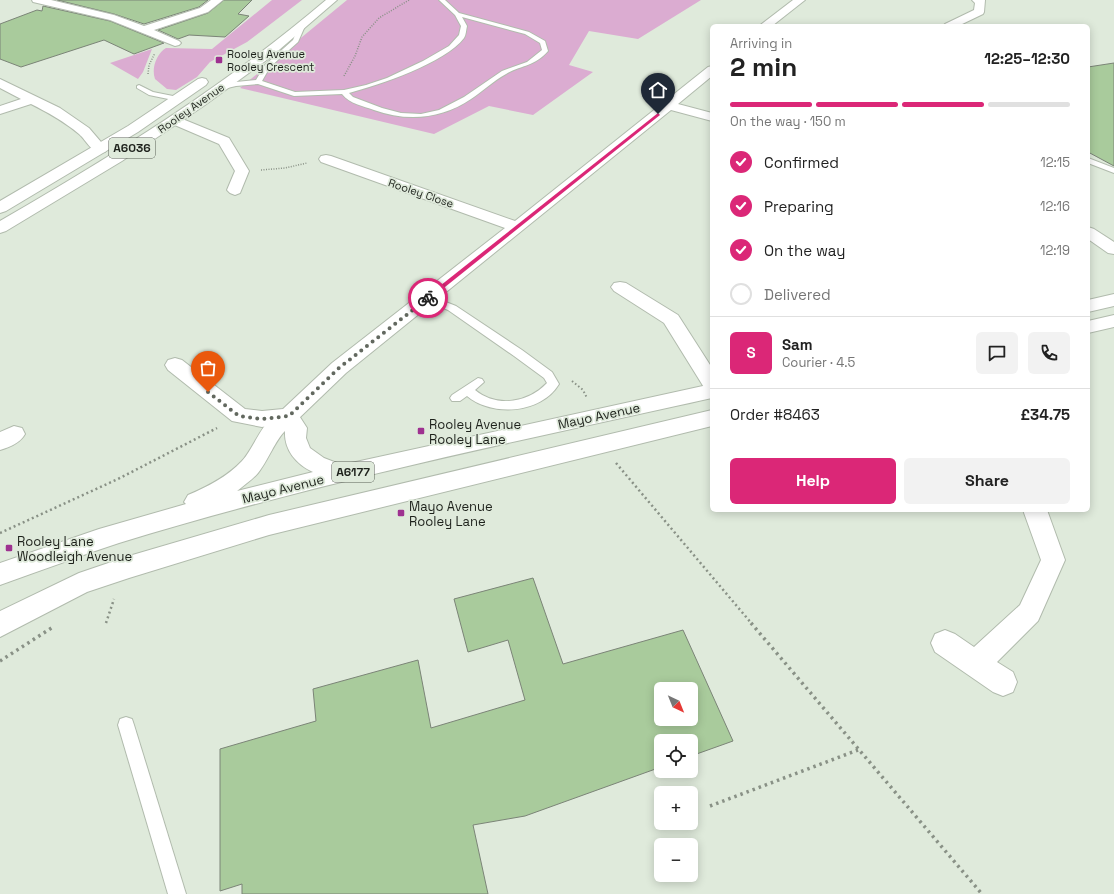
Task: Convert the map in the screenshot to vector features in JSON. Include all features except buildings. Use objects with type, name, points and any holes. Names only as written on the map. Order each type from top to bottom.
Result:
[{"type":"main road","points":[[37,0],[114,18],[175,43]]},
{"type":"main road","points":[[69,7],[88,0]]},
{"type":"main road","points":[[143,30],[204,10],[218,0]]},
{"type":"main road","name":"Rooley Avenue","points":[[0,228],[155,134],[302,26],[332,0]]},
{"type":"main road","points":[[768,24],[800,0]]},
{"type":"main road","points":[[953,24],[979,12],[980,1],[977,0]]},
{"type":"main road","points":[[132,529],[218,492],[250,467],[265,445],[273,429],[289,416],[339,368],[710,72]]},
{"type":"main road","name":"Rooley Avenue","points":[[0,208],[133,129],[211,76]]},
{"type":"main road","points":[[0,83],[55,111],[84,131],[100,149]]},
{"type":"main road","points":[[0,110],[33,99]]},
{"type":"main road","points":[[669,105],[710,116]]},
{"type":"main road","points":[[175,120],[224,141],[242,171],[236,190]]},
{"type":"main road","name":"Rooley Close","points":[[326,159],[517,227]]},
{"type":"main road","points":[[1090,233],[1114,249]]},
{"type":"main road","points":[[620,287],[671,320],[710,381]]},
{"type":"main road","points":[[1090,306],[1114,300]]},
{"type":"main road","points":[[1090,327],[1114,321]]},
{"type":"main road","points":[[175,365],[239,416],[262,419],[289,416]]},
{"type":"main road","name":"Mayo Avenue","points":[[0,574],[132,529],[343,474],[710,391]]},
{"type":"main road","points":[[289,416],[296,428],[294,438],[308,461],[343,474]]},
{"type":"main road","name":"A6177","points":[[0,625],[79,584],[129,567],[269,525],[710,418]]},
{"type":"main road","points":[[977,663],[1029,613],[1053,560],[1036,512]]},
{"type":"main road","points":[[946,643],[1003,682]]},
{"type":"lane","points":[[219,88],[236,84],[258,82],[294,94],[344,92],[389,79],[425,62],[451,47],[462,36],[464,26],[457,14],[442,0]]},
{"type":"lane","points":[[344,92],[350,99],[380,110],[401,115],[421,116],[434,114],[467,99],[504,72],[529,63],[545,51],[543,42],[527,33],[457,14]]},
{"type":"lane","points":[[258,82],[267,66],[296,41],[302,26]]},
{"type":"lane","points":[[139,87],[151,94],[178,99]]},
{"type":"lane","points":[[1090,161],[1114,171]]},
{"type":"lane","points":[[428,298],[452,308],[518,353],[548,375],[553,384],[546,393],[524,403],[500,406],[484,402],[467,390]]},
{"type":"lane","points":[[456,398],[478,382]]},
{"type":"lane","points":[[126,725],[177,894]]},
{"type":"path","points":[[319,93],[345,76],[362,37],[379,18],[409,0]]},
{"type":"path","points":[[148,78],[148,71],[156,50],[175,43]]},
{"type":"path","points":[[242,171],[285,168],[326,159]]},
{"type":"path","points":[[0,532],[118,480],[239,416]]},
{"type":"path","points":[[601,445],[858,750],[982,894]]},
{"type":"path","points":[[106,623],[114,597]]},
{"type":"path","points":[[710,806],[858,750]]},
{"type":"shaded area","points":[[272,0],[302,0],[247,42],[210,62],[197,77],[176,90],[167,89],[155,79],[154,66],[163,50],[166,48],[212,49]]},
{"type":"shaded area","points":[[347,0],[701,0],[638,39],[589,31],[569,65],[593,72],[533,115],[489,106],[434,134],[240,88]]},
{"type":"shaded area","points":[[152,49],[143,72],[138,79],[110,63]]},
{"type":"way so far","points":[[208,392],[239,416],[262,419],[289,416],[339,368],[428,298]]},
{"type":"place","name":"Rooley Avenue Rooley Crescent","points":[[219,60]]},
{"type":"place","name":"Rooley Avenue Rooley Lane","points":[[421,431]]},
{"type":"place","name":"Mayo Avenue Rooley Lane","points":[[401,513]]},
{"type":"place","name":"Rooley Lane Woodleigh Avenue","points":[[9,548]]},
{"type":"route","points":[[428,298],[658,114]]}]
